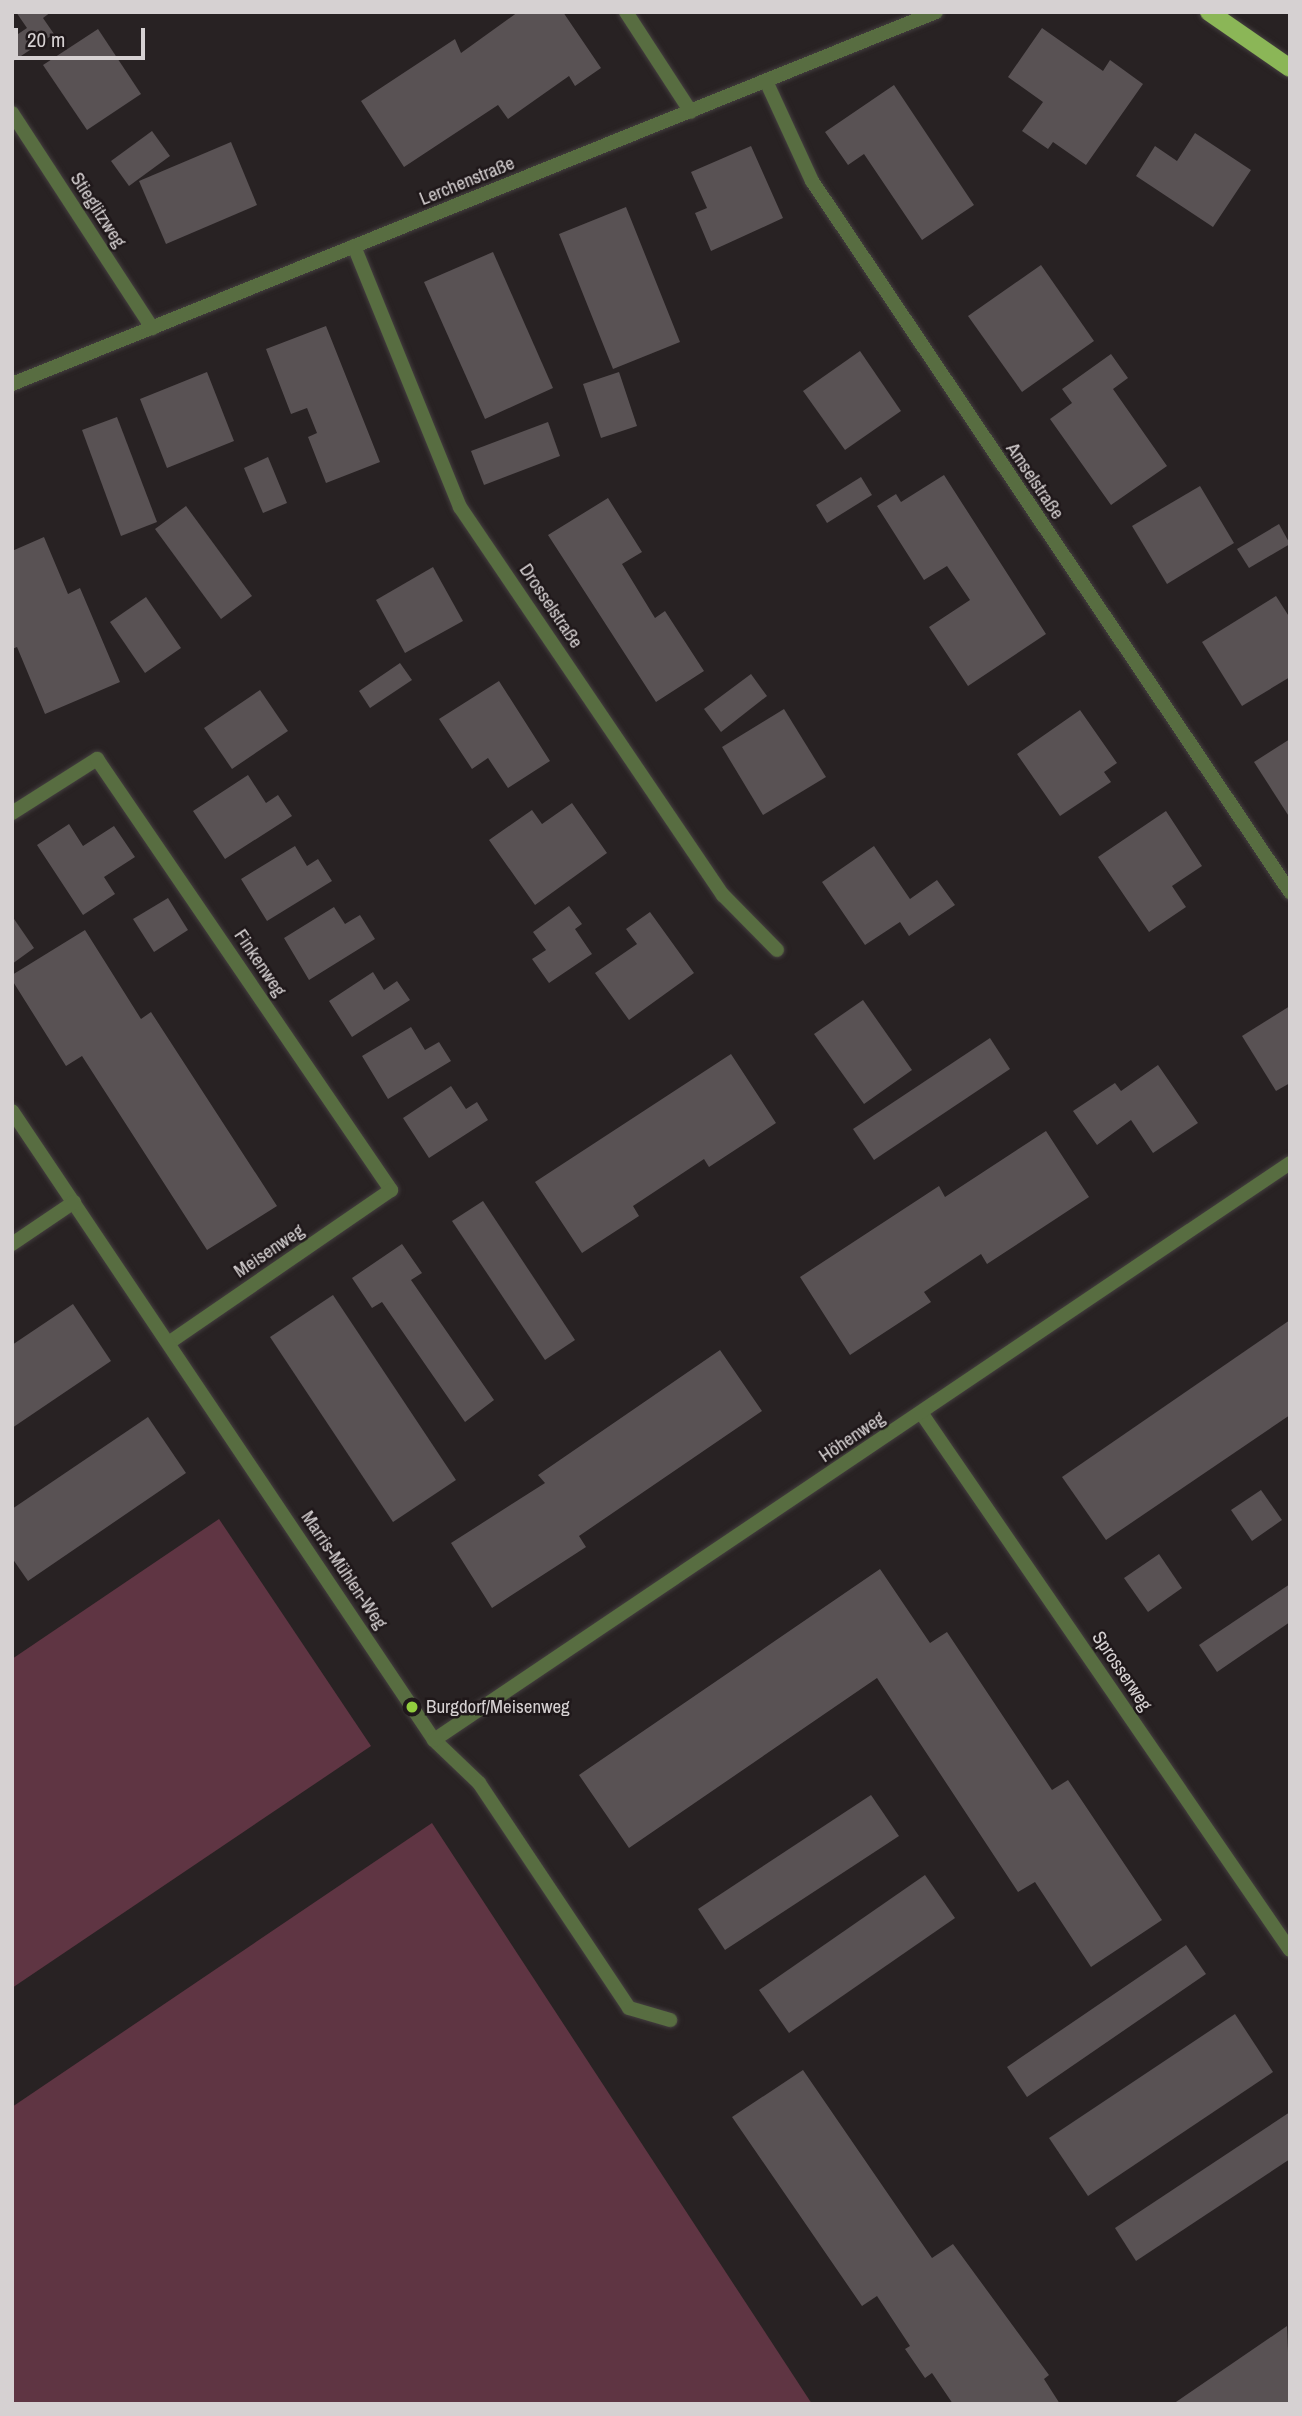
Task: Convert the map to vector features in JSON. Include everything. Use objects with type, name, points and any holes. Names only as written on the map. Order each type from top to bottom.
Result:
[{"type":"main road","points":[[1209,12],[1290,68]]},
{"type":"street","points":[[626,12],[691,111]]},
{"type":"street","name":"Lerchenstraße","points":[[12,384],[936,12]]},
{"type":"street","name":"Amselstraße","points":[[766,81],[812,181],[1290,892]]},
{"type":"street","name":"Stieglitzweg","points":[[12,113],[152,328]]},
{"type":"street","name":"Drosselstraße","points":[[354,246],[460,507],[723,895],[777,950]]},
{"type":"street","name":"Finkenweg","points":[[12,813],[97,759],[391,1190]]},
{"type":"street","name":"Marris-Mühlen-Weg","points":[[12,1111],[434,1740],[479,1783],[629,2008],[670,2020]]},
{"type":"street","name":"Höhenweg","points":[[434,1740],[922,1414],[1290,1163]]},
{"type":"street","name":"Meisenweg","points":[[168,1343],[391,1190]]},
{"type":"street","points":[[12,1244],[74,1202]]},
{"type":"street","name":"Sprosserweg","points":[[922,1414],[1290,1950]]},
{"type":"shaded area","points":[[219,1519],[371,1746],[12,1988],[12,1659]]},
{"type":"shaded area","points":[[432,1823],[812,2404],[12,2404],[12,2107]]},
{"type":"building","points":[[16,12],[51,12],[43,18],[54,34],[12,62],[12,38],[27,28]]},
{"type":"building","points":[[518,12],[563,12],[601,68],[575,86],[569,76],[508,119],[498,105],[404,167],[361,101],[455,39],[461,53]]},
{"type":"building","points":[[1042,28],[1103,71],[1110,60],[1143,84],[1086,165],[1053,142],[1048,149],[1022,131],[1043,102],[1008,77]]},
{"type":"building","points":[[98,29],[141,94],[87,130],[43,65]]},
{"type":"building","points":[[894,85],[974,205],[922,240],[864,154],[848,165],[825,132]]},
{"type":"building","points":[[152,131],[170,156],[129,186],[111,161]]},
{"type":"building","points":[[1195,133],[1251,170],[1213,227],[1136,176],[1155,146],[1177,161]]},
{"type":"building","points":[[231,142],[257,205],[166,244],[139,181]]},
{"type":"building","points":[[751,146],[783,218],[711,251],[695,213],[707,208],[691,172]]},
{"type":"building","points":[[626,207],[680,342],[613,369],[559,234]]},
{"type":"building","points":[[493,252],[553,388],[485,419],[424,282]]},
{"type":"building","points":[[1041,265],[1094,341],[1022,392],[968,316]]},
{"type":"building","points":[[326,326],[380,462],[326,483],[308,437],[317,433],[307,408],[291,414],[266,349]]},
{"type":"building","points":[[860,351],[901,411],[845,450],[803,391]]},
{"type":"building","points":[[1111,354],[1128,378],[1113,389],[1167,466],[1111,505],[1050,419],[1072,403],[1062,389]]},
{"type":"building","points":[[207,372],[234,441],[167,468],[140,399]]},
{"type":"building","points":[[619,372],[637,426],[601,438],[583,384]]},
{"type":"building","points":[[117,417],[157,522],[121,536],[82,430]]},
{"type":"building","points":[[548,422],[560,456],[484,485],[471,451]]},
{"type":"building","points":[[268,457],[287,503],[263,513],[244,468]]},
{"type":"building","points":[[944,475],[1046,634],[968,686],[929,627],[970,600],[947,566],[924,580],[877,506],[896,494],[901,502]]},
{"type":"building","points":[[861,477],[872,495],[827,523],[816,505]]},
{"type":"building","points":[[1200,486],[1234,543],[1167,584],[1132,526]]},
{"type":"building","points":[[608,498],[642,552],[622,564],[655,618],[665,611],[704,671],[656,702],[548,535]]},
{"type":"building","points":[[186,506],[252,596],[221,619],[155,529]]},
{"type":"building","points":[[1279,524],[1290,544],[1249,568],[1237,549]]},
{"type":"building","points":[[44,537],[68,594],[80,588],[120,682],[45,714],[17,647],[12,649],[12,551]]},
{"type":"building","points":[[433,567],[463,621],[405,653],[376,600]]},
{"type":"building","points":[[1276,596],[1290,618],[1290,677],[1242,706],[1202,642]]},
{"type":"building","points":[[146,597],[181,648],[145,673],[110,622]]},
{"type":"building","points":[[400,663],[412,680],[370,708],[359,691]]},
{"type":"building","points":[[751,674],[767,696],[721,732],[704,709]]},
{"type":"building","points":[[499,681],[550,761],[508,788],[488,758],[472,769],[439,719]]},
{"type":"building","points":[[260,690],[288,731],[232,769],[204,728]]},
{"type":"building","points":[[784,709],[826,777],[763,815],[722,747]]},
{"type":"building","points":[[1080,710],[1117,763],[1104,772],[1111,782],[1060,816],[1017,754]]},
{"type":"building","points":[[1290,739],[1290,818],[1254,762]]},
{"type":"building","points":[[248,775],[266,803],[278,795],[292,816],[225,859],[193,811]]},
{"type":"building","points":[[572,803],[607,853],[535,905],[489,840],[532,810],[542,824]]},
{"type":"building","points":[[1166,811],[1202,866],[1172,886],[1186,907],[1149,932],[1098,857]]},
{"type":"building","points":[[69,824],[83,846],[114,826],[135,857],[104,877],[115,894],[83,915],[37,845]]},
{"type":"building","points":[[295,846],[307,866],[318,859],[332,881],[267,921],[241,879]]},
{"type":"building","points":[[874,846],[910,899],[937,880],[955,905],[909,936],[900,922],[865,945],[822,882]]},
{"type":"building","points":[[168,898],[188,930],[154,952],[133,919]]},
{"type":"building","points":[[569,906],[582,924],[575,929],[592,954],[549,983],[532,959],[546,950],[533,932]]},
{"type":"building","points":[[334,907],[345,924],[360,915],[375,939],[309,980],[284,938]]},
{"type":"building","points":[[650,912],[694,973],[629,1020],[595,973],[637,944],[626,929]]},
{"type":"building","points":[[12,916],[34,948],[12,964]]},
{"type":"building","points":[[85,930],[141,1019],[151,1012],[277,1206],[207,1250],[82,1056],[66,1066],[12,980],[12,975]]},
{"type":"building","points":[[373,972],[384,990],[397,981],[410,1000],[352,1037],[329,1001]]},
{"type":"building","points":[[863,1000],[912,1070],[864,1104],[814,1034]]},
{"type":"building","points":[[1290,1006],[1290,1083],[1276,1091],[1242,1036]]},
{"type":"building","points":[[411,1027],[425,1050],[439,1042],[451,1061],[388,1099],[362,1056]]},
{"type":"building","points":[[990,1038],[1010,1069],[874,1160],[853,1129]]},
{"type":"building","points":[[731,1054],[776,1123],[709,1167],[704,1159],[633,1206],[639,1216],[582,1253],[535,1182]]},
{"type":"building","points":[[1158,1065],[1198,1123],[1153,1153],[1131,1120],[1097,1145],[1073,1111],[1115,1083],[1121,1091]]},
{"type":"building","points":[[451,1086],[466,1109],[477,1102],[488,1120],[429,1158],[403,1118]]},
{"type":"building","points":[[1046,1131],[1089,1197],[987,1264],[981,1254],[924,1292],[931,1302],[850,1355],[800,1277],[939,1186],[945,1197]]},
{"type":"building","points":[[483,1201],[575,1340],[545,1360],[452,1221]]},
{"type":"building","points":[[402,1244],[422,1273],[411,1280],[494,1400],[465,1422],[382,1302],[372,1308],[352,1278]]},
{"type":"building","points":[[333,1295],[456,1480],[393,1522],[270,1337]]},
{"type":"building","points":[[73,1304],[111,1361],[12,1428],[12,1345]]},
{"type":"building","points":[[1290,1320],[1290,1415],[1106,1540],[1062,1477]]},
{"type":"building","points":[[720,1350],[762,1411],[579,1536],[586,1547],[492,1608],[451,1543],[545,1483],[538,1475]]},
{"type":"building","points":[[148,1417],[186,1473],[28,1581],[12,1558],[12,1509]]},
{"type":"building","points":[[1261,1490],[1282,1520],[1252,1541],[1231,1510]]},
{"type":"building","points":[[1159,1554],[1182,1588],[1148,1612],[1124,1578]]},
{"type":"building","points":[[880,1569],[930,1643],[947,1632],[1052,1790],[1068,1780],[1162,1920],[1091,1967],[1035,1882],[1018,1892],[877,1678],[629,1848],[579,1775]]},
{"type":"building","points":[[1290,1584],[1290,1622],[1217,1672],[1199,1645]]},
{"type":"building","points":[[871,1795],[899,1836],[725,1950],[698,1909]]},
{"type":"building","points":[[925,1875],[955,1918],[789,2033],[759,1990]]},
{"type":"building","points":[[1186,1945],[1206,1974],[1027,2097],[1007,2067]]},
{"type":"building","points":[[1235,2014],[1273,2072],[1088,2196],[1049,2138]]},
{"type":"building","points":[[803,2070],[932,2258],[953,2244],[1049,2375],[1044,2379],[1060,2404],[953,2404],[932,2373],[925,2378],[905,2349],[910,2346],[877,2296],[862,2306],[732,2117]]},
{"type":"building","points":[[1290,2112],[1290,2159],[1136,2261],[1115,2228]]},
{"type":"building","points":[[1287,2326],[1290,2404],[1173,2404]]},
{"type":"place","name":"Burgdorf/Meisenweg","points":[[412,1707]]}]
